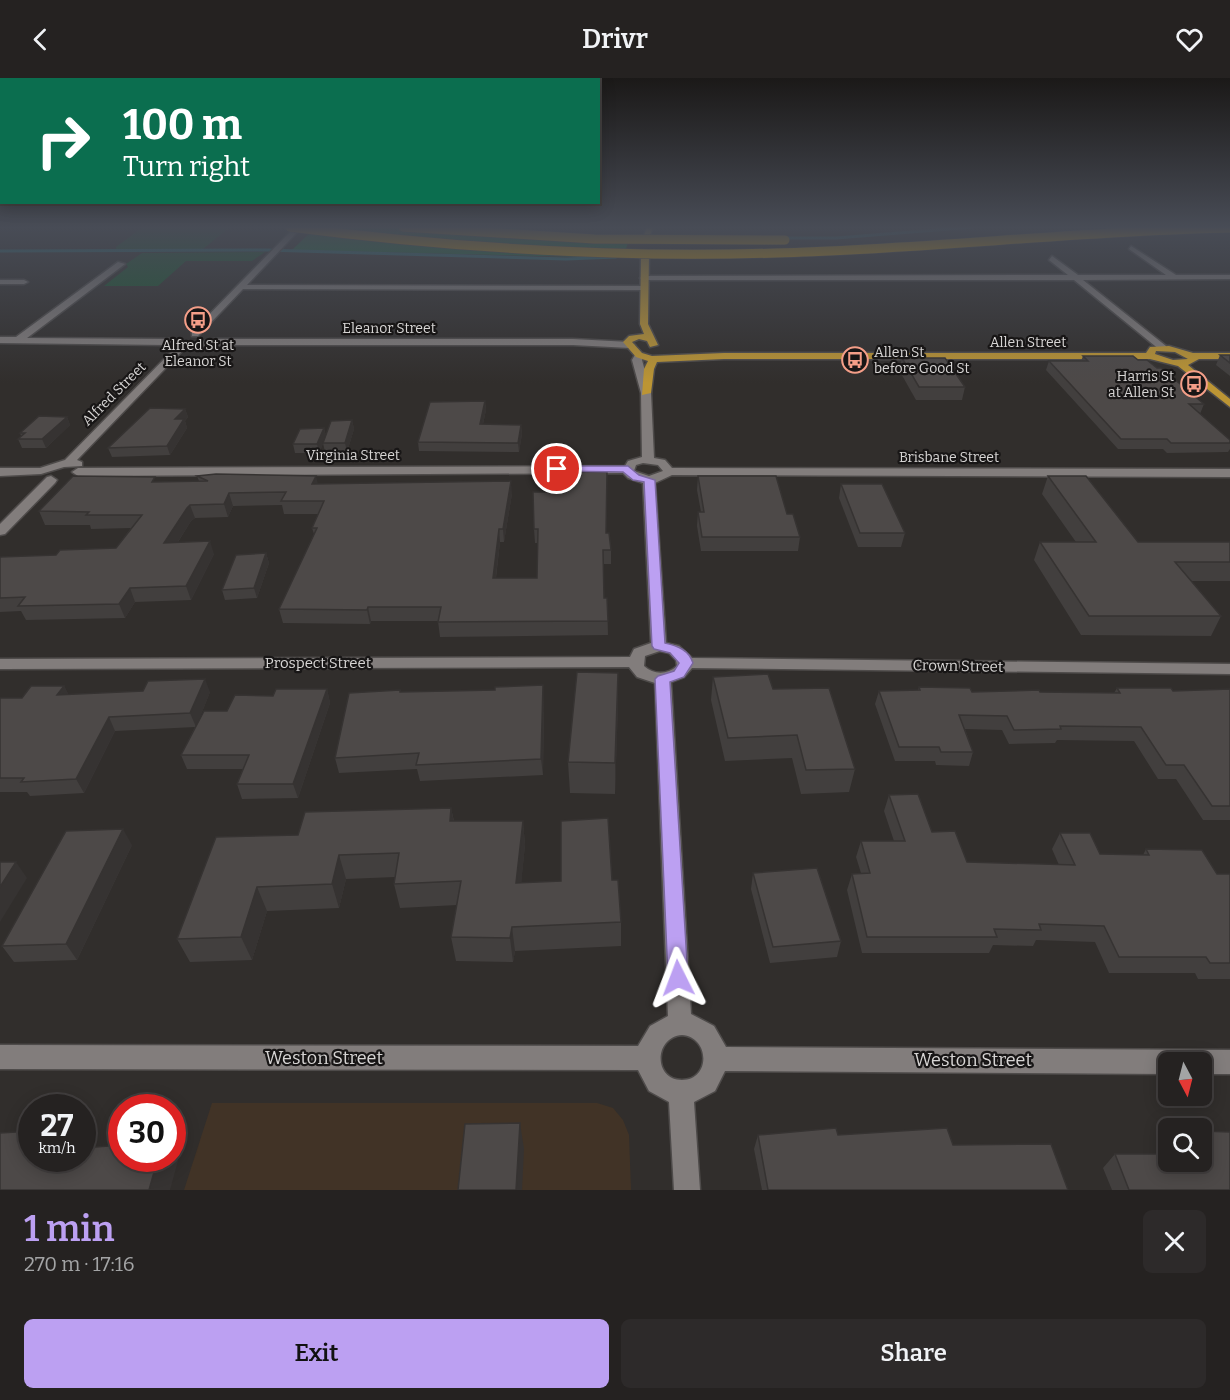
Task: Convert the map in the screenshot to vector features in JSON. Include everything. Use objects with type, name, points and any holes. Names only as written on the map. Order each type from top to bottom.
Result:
[{"type":"main road","points":[[644,279],[644,324],[657,356],[649,369],[646,393]]},
{"type":"main road","points":[[632,340],[644,324]]},
{"type":"main road","points":[[632,340],[645,337],[651,340]]},
{"type":"main road","points":[[632,340],[639,355]]},
{"type":"main road","points":[[1152,356],[1150,353],[1153,349],[1163,348],[1178,350],[1192,356],[1230,356]]},
{"type":"main road","name":"Allen Street","points":[[639,355],[1152,356],[1180,363]]},
{"type":"main road","points":[[1180,363],[1193,361],[1192,356]]},
{"type":"main road","points":[[1180,363],[1230,404]]},
{"type":"street","points":[[18,340],[101,279]]},
{"type":"street","points":[[195,334],[250,279]]},
{"type":"street","points":[[1079,279],[1163,348]]},
{"type":"street","points":[[0,282],[24,282]]},
{"type":"street","points":[[242,287],[643,288]]},
{"type":"street","points":[[0,340],[170,342],[177,337],[195,334],[207,336],[206,342]]},
{"type":"street","name":"Eleanor Street","points":[[181,348],[206,342],[632,340]]},
{"type":"street","points":[[170,342],[171,345],[181,348]]},
{"type":"street","name":"Alfred Street","points":[[69,462],[181,348]]},
{"type":"street","points":[[639,355],[637,360],[646,393],[648,460]]},
{"type":"street","points":[[648,460],[665,464],[669,471],[663,477],[649,480],[636,478],[628,472],[628,469],[637,461],[648,460]]},
{"type":"street","points":[[0,472],[41,471],[56,464],[69,462],[79,465],[78,472]]},
{"type":"street","name":"Virginia Street","points":[[51,480],[65,478],[78,472],[628,469]]},
{"type":"street","points":[[41,471],[39,477],[51,480]]},
{"type":"street","name":"Brisbane Street","points":[[669,471],[1230,473]]},
{"type":"street","points":[[0,531],[51,480]]},
{"type":"street","points":[[649,480],[658,646]]},
{"type":"street","points":[[658,646],[674,649],[686,663],[679,674],[654,679],[640,672],[635,662],[639,653],[658,646]]},
{"type":"street","name":"Prospect Street","points":[[0,664],[635,662]]},
{"type":"street","name":"Crown Street","points":[[686,663],[1230,669]]},
{"type":"street","points":[[663,679],[680,1024]]},
{"type":"street","points":[[680,1024],[701,1031],[715,1048],[717,1059],[711,1079],[692,1092],[681,1092],[662,1085],[650,1068],[648,1058],[653,1038],[670,1026],[680,1024]]},
{"type":"street","name":"Weston Street","points":[[0,1057],[648,1058]]},
{"type":"street","name":"Weston Street","points":[[717,1059],[1230,1062]]},
{"type":"street","points":[[681,1092],[687,1190]]},
{"type":"shaded area","points":[[212,1103],[597,1103],[613,1108],[623,1120],[629,1135],[631,1190],[184,1190]]},
{"type":"green space","points":[[113,279],[166,279],[158,286],[104,286]]},
{"type":"building","points":[[1220,355],[1230,355],[1230,363]]},
{"type":"building","points":[[1083,356],[1133,356],[1138,360],[1147,360],[1157,368],[1161,368],[1204,404],[1189,404],[1230,440],[1230,443],[1171,443],[1167,439],[1121,439],[1049,361],[1088,361]]},
{"type":"building","points":[[902,358],[945,358],[965,387],[919,387]]},
{"type":"building","points":[[485,401],[480,424],[521,425],[518,443],[418,442],[430,402]]},
{"type":"building","points":[[150,408],[185,409],[175,419],[184,419],[167,446],[108,448]]},
{"type":"building","points":[[39,416],[67,417],[42,439],[18,439],[25,433],[20,433]]},
{"type":"building","points":[[352,420],[345,443],[323,443],[331,421]]},
{"type":"building","points":[[324,428],[317,444],[293,444],[300,429]]},
{"type":"building","points":[[568,472],[607,472],[606,533],[609,533],[611,550],[603,550],[604,598],[607,598],[608,621],[438,622],[441,607],[368,607],[367,610],[279,609],[317,528],[312,528],[324,501],[281,501],[286,492],[229,493],[224,504],[190,505],[164,543],[210,541],[186,586],[130,588],[119,604],[18,606],[25,597],[0,598],[0,557],[56,555],[60,550],[116,548],[142,515],[86,515],[89,512],[39,511],[73,476],[155,477],[152,482],[208,481],[197,476],[216,474],[316,476],[312,484],[511,481],[503,529],[499,529],[493,578],[537,578],[538,529],[534,529],[533,492],[566,492]]},
{"type":"building","points":[[698,476],[776,476],[787,514],[793,514],[800,537],[702,537],[698,512],[704,512]]},
{"type":"building","points":[[1048,476],[1086,476],[1138,542],[1230,542],[1230,562],[1175,562],[1221,616],[1089,616],[1040,542],[1096,542]]},
{"type":"building","points":[[841,484],[882,484],[905,533],[860,533]]},
{"type":"building","points":[[266,553],[254,588],[222,590],[236,555]]},
{"type":"building","points":[[577,672],[618,673],[615,763],[568,762]]},
{"type":"building","points":[[768,674],[773,689],[829,688],[855,769],[806,770],[797,735],[728,738],[713,677]]},
{"type":"building","points":[[205,679],[190,713],[109,717],[76,779],[21,782],[24,778],[0,778],[0,698],[22,698],[31,686],[64,686],[57,695],[143,691],[148,681]]},
{"type":"building","points":[[543,685],[541,759],[416,765],[419,753],[335,758],[349,693],[400,690],[400,692],[495,690],[495,687]]},
{"type":"building","points":[[919,687],[970,688],[972,692],[1039,690],[1040,692],[1120,693],[1117,688],[1171,688],[1173,691],[1230,689],[1230,806],[1212,806],[1184,765],[1166,765],[1141,727],[1060,726],[1061,729],[1014,730],[1007,716],[959,715],[973,752],[941,752],[939,747],[899,747],[879,691],[920,690]]},
{"type":"building","points":[[276,689],[327,689],[293,784],[237,784],[249,755],[181,755],[204,711],[227,711],[235,695],[273,696]]},
{"type":"building","points":[[918,794],[932,832],[955,831],[967,862],[1075,865],[1060,833],[1090,833],[1100,854],[1149,855],[1146,849],[1202,850],[1217,874],[1230,874],[1230,963],[1210,963],[1206,957],[1119,957],[1104,926],[1039,924],[1041,930],[994,929],[997,937],[867,937],[852,874],[870,873],[861,841],[905,841],[889,795]]},
{"type":"building","points":[[451,808],[450,821],[523,821],[516,883],[561,881],[561,821],[608,818],[612,880],[618,880],[621,922],[512,927],[510,938],[451,937],[461,881],[394,884],[399,853],[339,855],[332,884],[257,887],[241,937],[177,939],[216,837],[298,835],[305,812]]},
{"type":"building","points":[[123,829],[66,944],[2,946],[66,831]]},
{"type":"building","points":[[0,862],[16,862],[0,887]]},
{"type":"building","points":[[817,868],[841,941],[773,947],[753,873]]},
{"type":"building","points":[[520,1123],[516,1190],[458,1190],[465,1124]]},
{"type":"building","points":[[836,1128],[838,1135],[947,1128],[953,1145],[1051,1144],[1068,1190],[768,1190],[758,1135]]},
{"type":"building","points":[[1212,1131],[1230,1132],[1230,1190],[1129,1190],[1115,1154],[1158,1154],[1158,1172],[1212,1172]]},
{"type":"building","points":[[18,1132],[18,1172],[96,1172],[96,1147],[108,1146],[108,1172],[154,1172],[149,1190],[0,1190],[0,1133]]},
{"type":"place","name":"Alfred St at Eleanor St","points":[[198,320]]},
{"type":"place","name":"Allen St before Good St","points":[[855,360]]},
{"type":"place","name":"Harris St at Allen St","points":[[1194,384]]},
{"type":"route","points":[[557,469],[628,469],[628,472],[636,478],[649,480],[658,646],[674,649],[680,653],[686,663],[679,674],[663,679],[678,978]]}]
